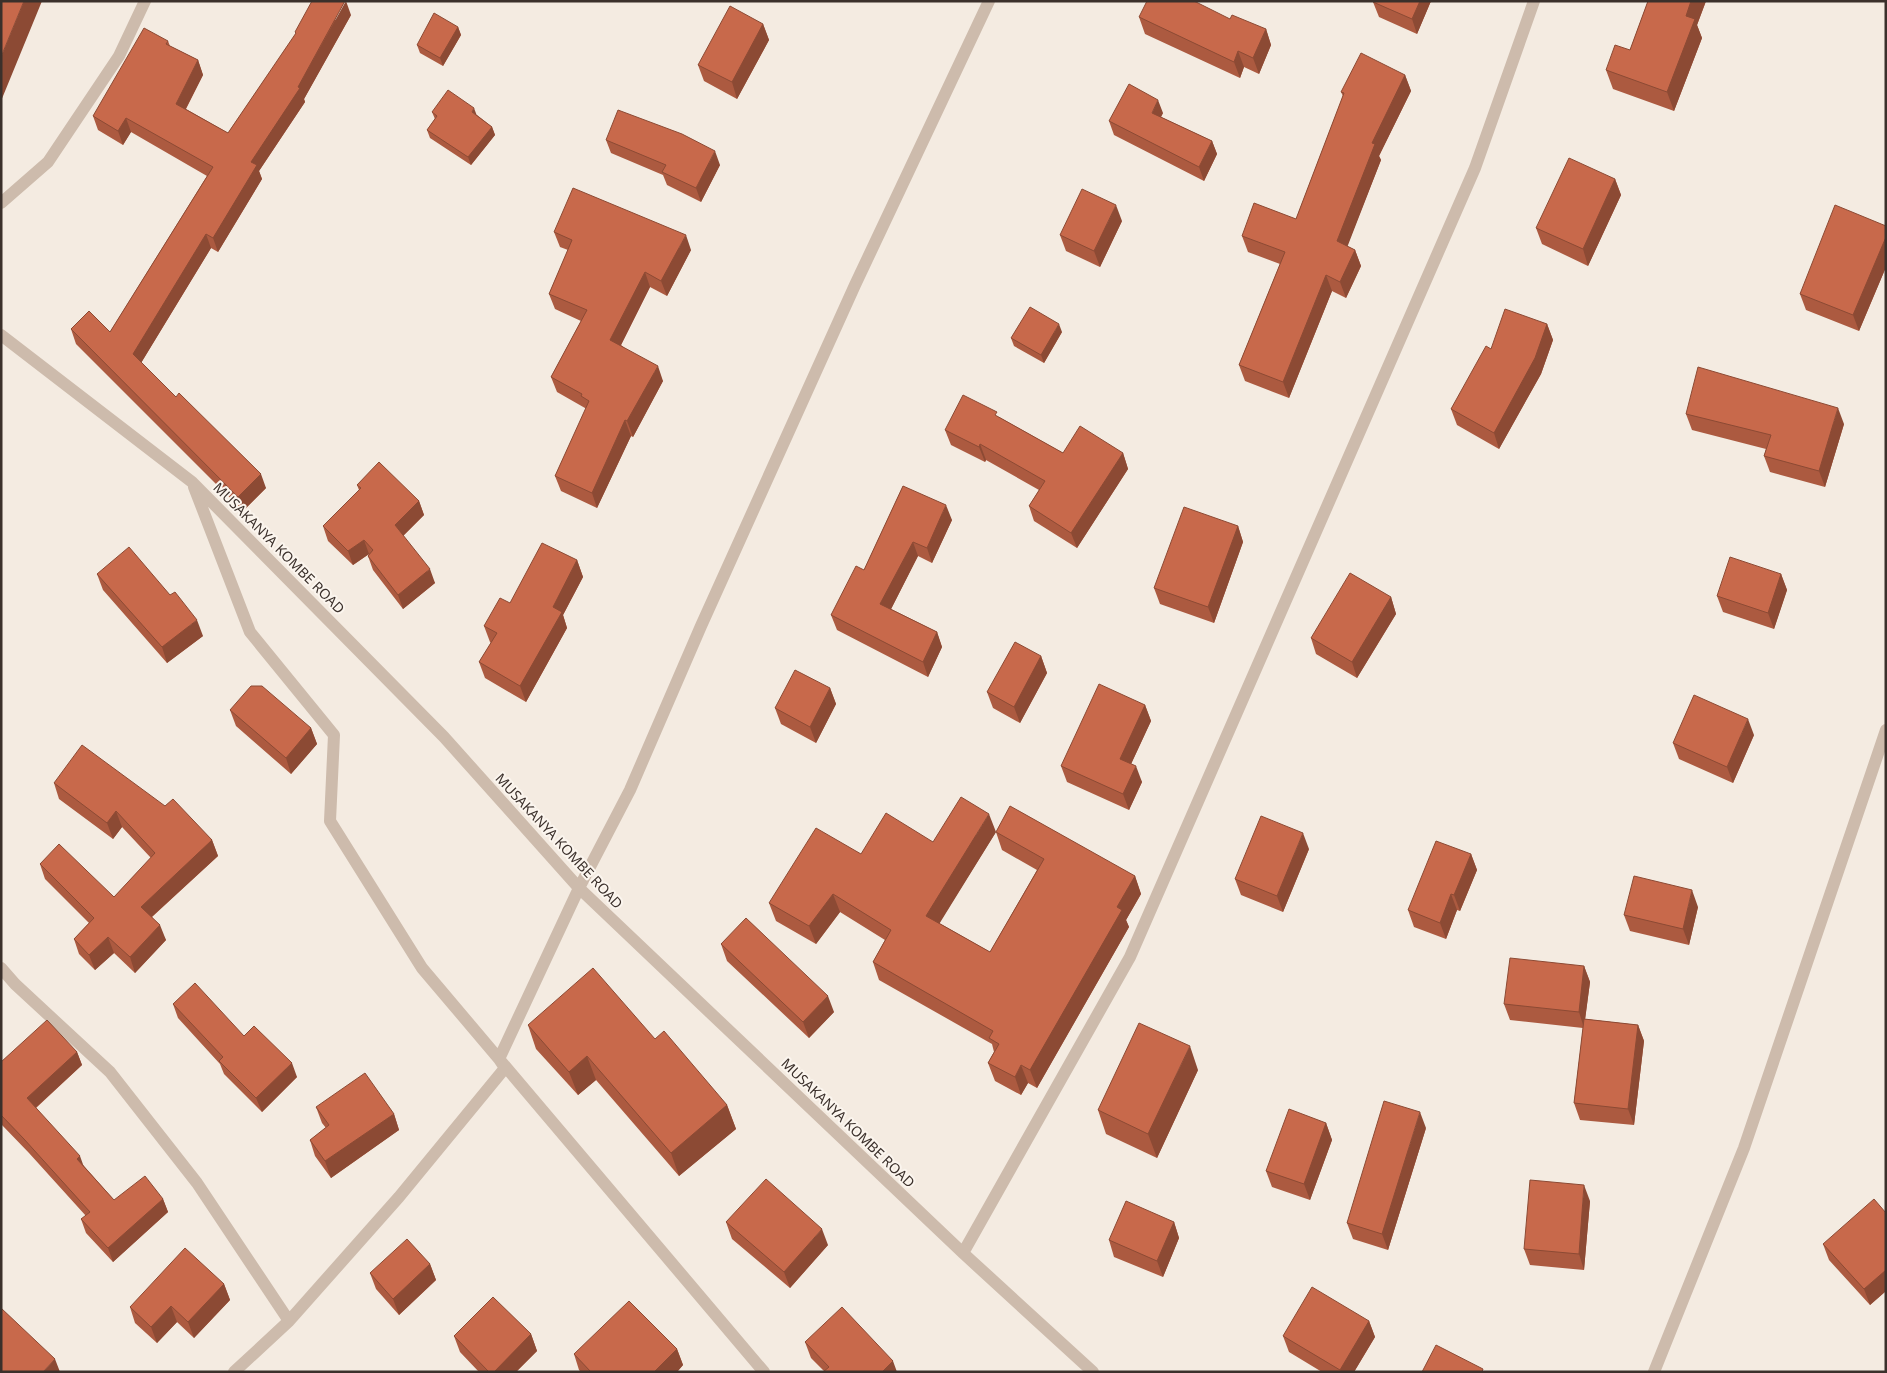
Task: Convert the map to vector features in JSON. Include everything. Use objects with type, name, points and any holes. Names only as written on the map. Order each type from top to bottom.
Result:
[{"type":"street","points":[[1,203],[48,162],[119,56],[145,1]]},
{"type":"street","points":[[504,1068],[499,1059],[579,888],[630,790],[705,617],[843,312],[988,1]]},
{"type":"street","points":[[963,1253],[1130,957],[1475,168],[1534,1]]},
{"type":"street","name":"MUSAKANYA KOMBE ROAD","points":[[1,335],[192,482],[444,736],[579,888],[963,1253],[1093,1372]]},
{"type":"street","points":[[192,482],[250,632],[334,735],[330,821],[422,968],[504,1068],[764,1372]]},
{"type":"street","points":[[1654,1372],[1744,1148],[1886,730]]},
{"type":"street","points":[[1,968],[110,1072],[197,1183],[289,1321]]},
{"type":"street","points":[[234,1372],[289,1321],[399,1196],[504,1068]]},
{"type":"building","points":[[1,1],[24,1],[1,57]]},
{"type":"building","points":[[312,1],[345,1],[298,87],[300,88],[251,162],[257,165],[213,238],[206,234],[133,354],[176,397],[179,393],[261,474],[238,497],[71,329],[89,311],[110,332],[213,167],[126,118],[118,131],[93,116],[144,28],[168,41],[166,44],[198,60],[176,104],[228,133],[296,33]]},
{"type":"building","points":[[1147,1],[1194,1],[1230,19],[1232,15],[1266,29],[1253,58],[1238,51],[1234,62],[1139,17]]},
{"type":"building","points":[[1374,1],[1420,1],[1412,19]]},
{"type":"building","points":[[1648,1],[1691,1],[1686,16],[1695,19],[1667,92],[1606,70],[1615,45],[1630,50]]},
{"type":"building","points":[[730,6],[763,24],[732,82],[698,65]]},
{"type":"building","points":[[434,13],[458,27],[440,58],[417,45]]},
{"type":"building","points":[[1361,53],[1405,75],[1372,143],[1375,144],[1337,241],[1355,250],[1340,282],[1326,275],[1283,382],[1239,365],[1285,252],[1242,236],[1254,203],[1296,219],[1344,93],[1341,92]]},
{"type":"building","points":[[1129,84],[1158,100],[1152,113],[1212,141],[1199,167],[1109,121]]},
{"type":"building","points":[[448,90],[474,108],[472,112],[492,127],[468,157],[427,130],[437,116],[432,112]]},
{"type":"building","points":[[618,110],[682,134],[715,151],[696,188],[662,172],[666,165],[606,140]]},
{"type":"building","points":[[1569,158],[1615,179],[1583,249],[1536,228]]},
{"type":"building","points":[[573,188],[686,235],[661,281],[645,272],[610,340],[658,366],[627,421],[625,420],[592,493],[555,476],[589,401],[581,396],[582,394],[551,377],[587,310],[549,294],[572,240],[554,232]]},
{"type":"building","points":[[1082,189],[1116,205],[1094,251],[1060,235]]},
{"type":"building","points":[[1835,205],[1886,226],[1886,237],[1853,315],[1800,294]]},
{"type":"building","points":[[1030,307],[1059,324],[1041,355],[1011,338]]},
{"type":"building","points":[[1505,309],[1547,324],[1535,358],[1494,433],[1451,409],[1486,346],[1491,349]]},
{"type":"building","points":[[1698,367],[1838,408],[1819,471],[1764,456],[1771,435],[1686,414]]},
{"type":"building","points":[[963,395],[997,412],[995,415],[1063,453],[1080,426],[1123,453],[1071,533],[1029,506],[1045,481],[980,444],[979,447],[945,430]]},
{"type":"building","points":[[379,462],[419,501],[395,525],[430,569],[398,595],[368,556],[373,550],[364,540],[348,551],[323,526],[361,488],[357,485]]},
{"type":"building","points":[[903,486],[946,505],[927,548],[913,542],[880,604],[937,632],[923,662],[831,615],[856,566],[864,570]]},
{"type":"building","points":[[1184,507],[1238,526],[1208,607],[1154,588]]},
{"type":"building","points":[[542,543],[577,560],[553,607],[562,612],[520,686],[479,662],[497,633],[484,626],[500,598],[510,603]]},
{"type":"building","points":[[129,547],[170,595],[175,592],[197,620],[162,647],[97,574]]},
{"type":"building","points":[[1730,557],[1781,574],[1768,613],[1717,596]]},
{"type":"building","points":[[1350,573],[1391,597],[1352,662],[1311,638]]},
{"type":"building","points":[[1015,642],[1041,656],[1014,707],[987,692]]},
{"type":"building","points":[[795,670],[830,688],[810,727],[775,708]]},
{"type":"building","points":[[1099,684],[1145,705],[1120,759],[1136,766],[1123,794],[1061,766]]},
{"type":"building","points":[[251,686],[262,686],[311,728],[286,758],[230,710]]},
{"type":"building","points":[[1694,695],[1748,719],[1727,767],[1673,743]]},
{"type":"building","points":[[82,745],[165,806],[173,799],[212,840],[141,907],[160,925],[130,957],[108,937],[89,955],[74,939],[94,918],[40,864],[59,844],[114,897],[155,853],[116,811],[107,823],[54,783]]},
{"type":"building","points":[[961,797],[989,814],[926,916],[990,952],[1044,859],[996,832],[1010,806],[1135,876],[1117,907],[1122,910],[1030,1070],[1021,1065],[1015,1077],[988,1063],[999,1044],[989,1038],[993,1031],[873,962],[891,930],[833,894],[809,926],[769,903],[816,828],[861,854],[886,813],[933,842]]},
{"type":"building","points":[[1261,816],[1303,833],[1277,896],[1235,879]]},
{"type":"building","points":[[1436,841],[1471,854],[1454,895],[1451,894],[1440,923],[1408,910]]},
{"type":"building","points":[[1634,876],[1692,890],[1683,929],[1624,915]]},
{"type":"building","points":[[746,918],[828,996],[803,1022],[721,944]]},
{"type":"building","points":[[1510,958],[1584,966],[1579,1012],[1504,1004]]},
{"type":"building","points":[[593,968],[655,1039],[664,1031],[727,1105],[671,1153],[587,1056],[569,1072],[528,1025]]},
{"type":"building","points":[[195,983],[244,1036],[254,1026],[292,1063],[256,1098],[219,1061],[223,1057],[173,1004]]},
{"type":"building","points":[[1584,1019],[1638,1025],[1628,1109],[1574,1103]]},
{"type":"building","points":[[47,1020],[77,1052],[27,1098],[80,1156],[77,1159],[114,1200],[145,1176],[163,1199],[108,1248],[81,1219],[90,1212],[1,1115],[1,1062]]},
{"type":"building","points":[[1139,1023],[1190,1046],[1148,1134],[1098,1110]]},
{"type":"building","points":[[365,1073],[394,1114],[325,1161],[310,1140],[329,1125],[316,1107]]},
{"type":"building","points":[[1384,1101],[1420,1112],[1382,1234],[1347,1223]]},
{"type":"building","points":[[1289,1109],[1326,1123],[1304,1184],[1266,1171]]},
{"type":"building","points":[[766,1179],[822,1229],[784,1272],[726,1222]]},
{"type":"building","points":[[1530,1180],[1584,1185],[1579,1254],[1524,1249]]},
{"type":"building","points":[[1874,1199],[1886,1213],[1886,1270],[1864,1289],[1823,1244]]},
{"type":"building","points":[[1126,1201],[1174,1222],[1157,1261],[1109,1240]]},
{"type":"building","points":[[407,1239],[430,1264],[393,1299],[370,1273]]},
{"type":"building","points":[[185,1248],[224,1284],[188,1322],[171,1306],[151,1327],[130,1307]]},
{"type":"building","points":[[1312,1287],[1369,1321],[1340,1370],[1283,1336]]},
{"type":"building","points":[[493,1297],[531,1334],[494,1372],[489,1372],[454,1336]]},
{"type":"building","points":[[629,1301],[677,1349],[654,1372],[591,1372],[574,1354]]},
{"type":"building","points":[[842,1307],[893,1361],[882,1372],[823,1372],[829,1367],[805,1342]]},
{"type":"building","points":[[1,1308],[55,1359],[43,1372],[1,1372]]},
{"type":"building","points":[[1436,1345],[1483,1369],[1482,1372],[1422,1372]]}]
